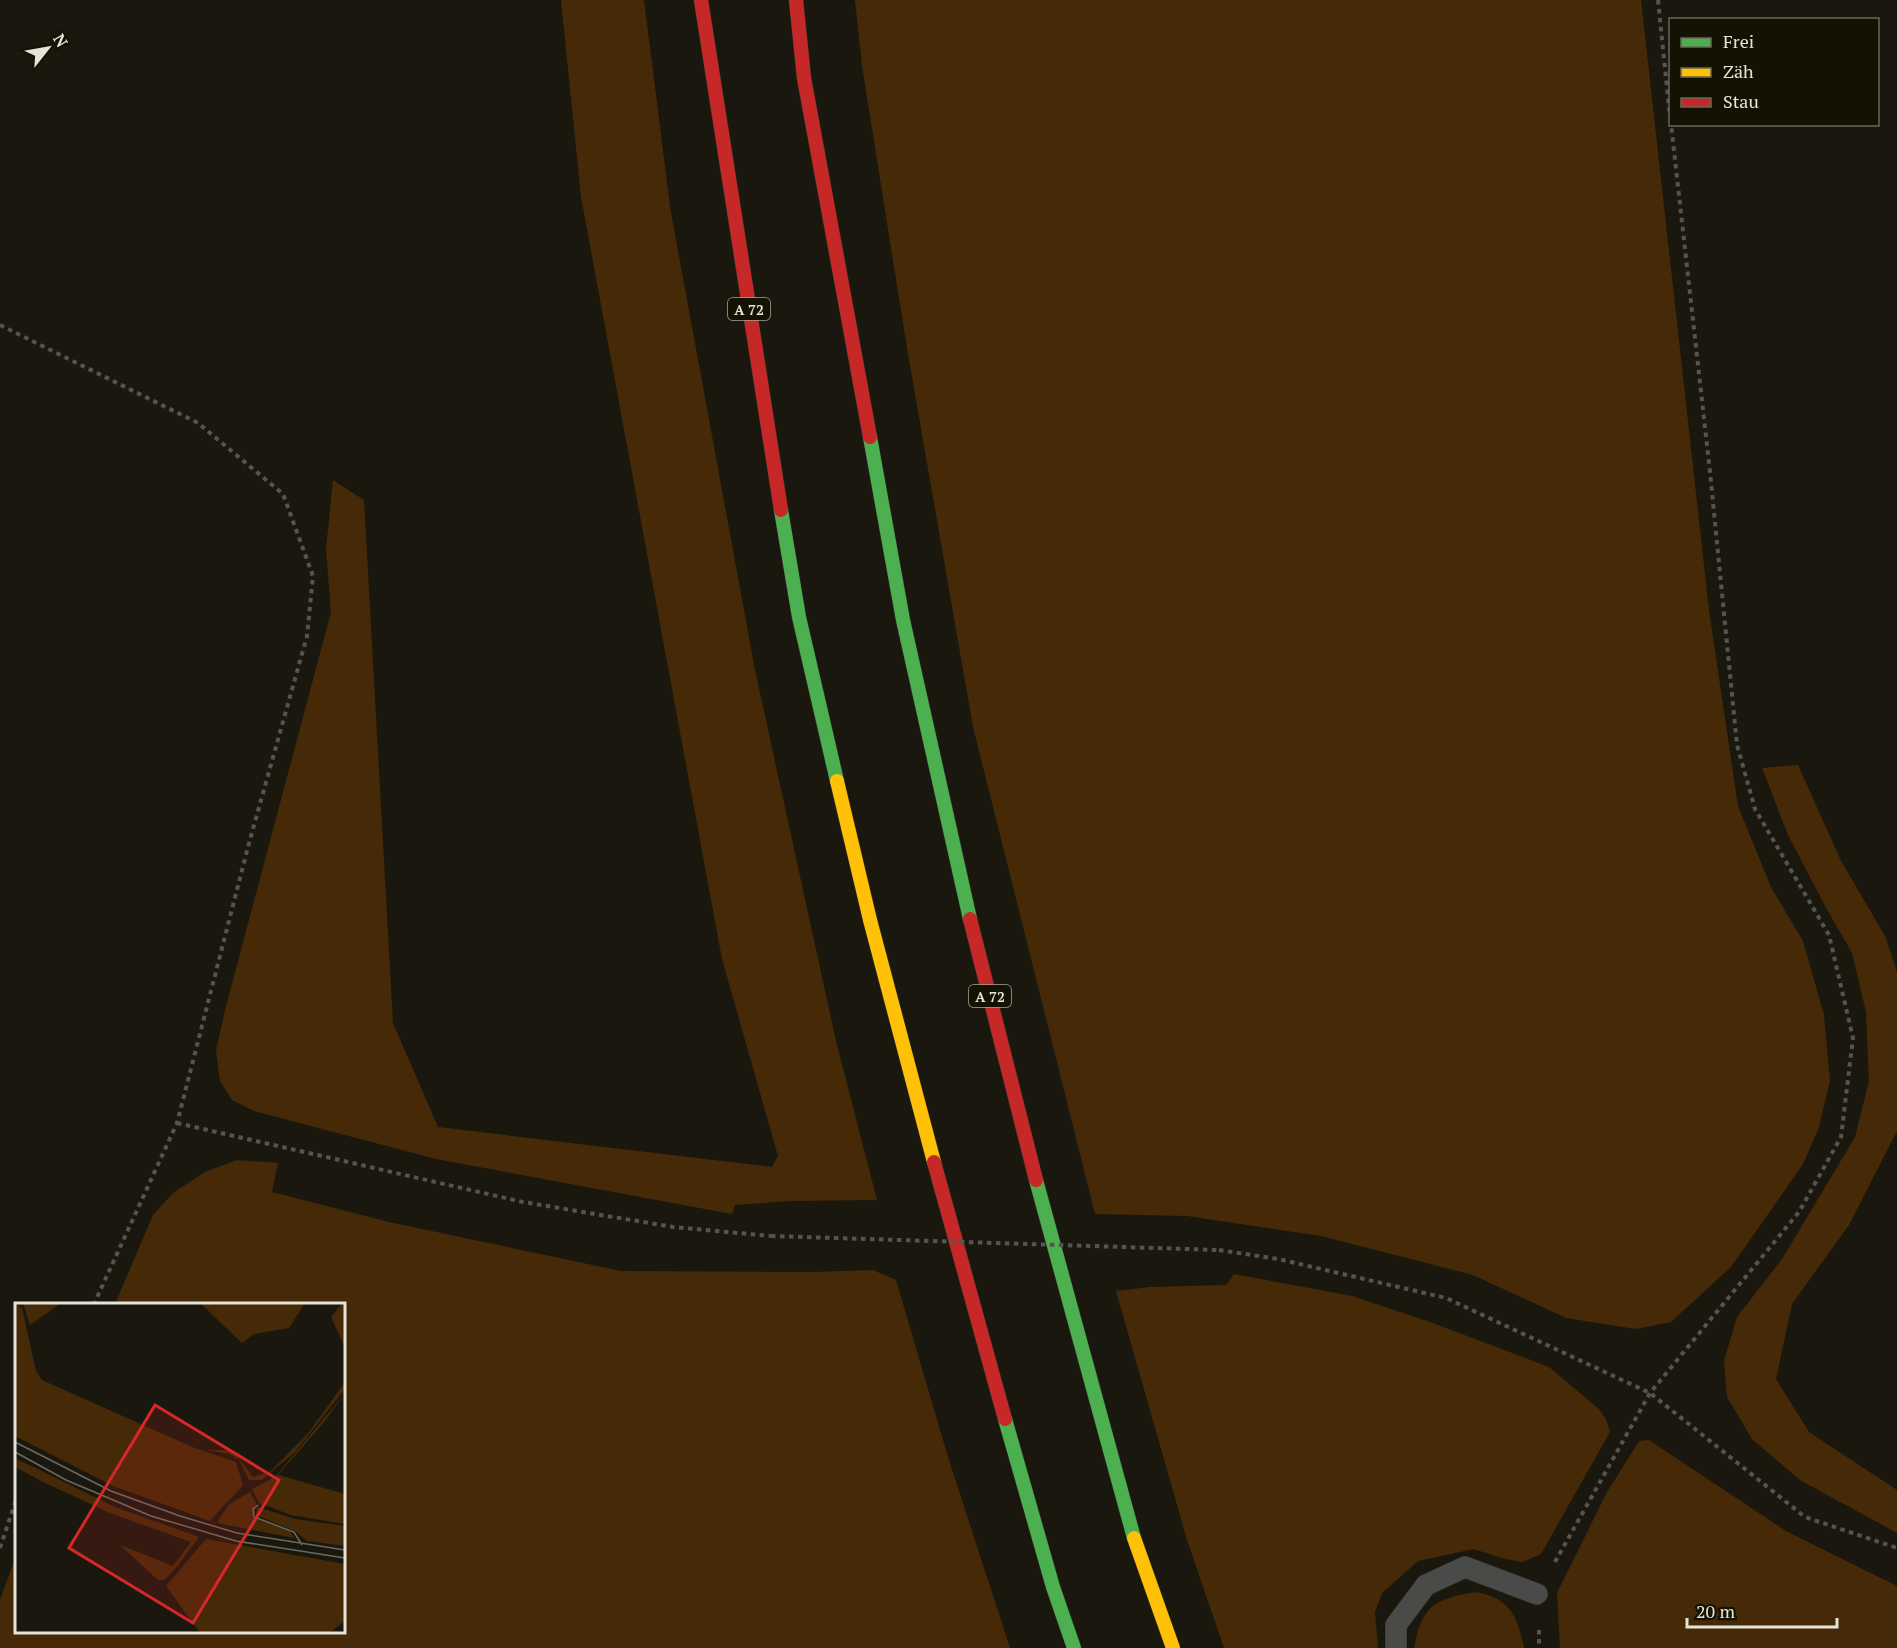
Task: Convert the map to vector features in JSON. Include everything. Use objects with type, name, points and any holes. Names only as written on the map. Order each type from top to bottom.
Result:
[{"type":"highway","name":"A 72","points":[[701,0],[756,356],[800,618],[870,920],[958,1254],[1053,1587],[1074,1648]]},
{"type":"highway","name":"A 72","points":[[796,0],[804,78],[903,620],[964,897],[1054,1248],[1138,1551],[1173,1648]]},
{"type":"lane","points":[[1396,1648],[1396,1625],[1426,1585],[1465,1567],[1537,1594]]},
{"type":"path","points":[[1658,0],[1669,99]]},
{"type":"path","points":[[1537,1594],[1650,1393],[1799,1212],[1841,1137],[1853,1038],[1829,935],[1755,809],[1737,745],[1710,472],[1671,126]]},
{"type":"path","points":[[0,325],[198,423],[283,494],[313,576],[307,636],[249,843],[177,1123],[95,1303]]},
{"type":"path","points":[[177,1123],[523,1202],[673,1227],[771,1236],[1219,1250],[1278,1259],[1446,1298],[1650,1393],[1805,1517],[1897,1548]]},
{"type":"path","points":[[0,1548],[15,1503]]},
{"type":"shaded area","points":[[561,0],[644,0],[670,207],[755,670],[836,1041],[877,1200],[792,1201],[735,1205],[732,1214],[436,1159],[254,1111],[232,1100],[220,1081],[216,1050],[226,1006],[331,612],[326,549],[333,480],[364,500],[393,1023],[438,1127],[772,1167],[778,1156],[722,959],[581,197]]},
{"type":"shaded area","points":[[855,0],[1641,0],[1709,610],[1738,806],[1771,887],[1803,941],[1824,1015],[1830,1080],[1819,1127],[1803,1164],[1731,1267],[1671,1322],[1636,1329],[1566,1318],[1473,1275],[1321,1236],[1187,1216],[1095,1214],[973,727],[907,348],[862,66]]},
{"type":"shaded area","points":[[1798,765],[1841,861],[1885,936],[1897,972],[1897,1131],[1849,1225],[1792,1304],[1776,1379],[1809,1432],[1897,1490],[1897,1533],[1800,1480],[1752,1439],[1727,1397],[1724,1361],[1737,1317],[1782,1259],[1855,1137],[1869,1081],[1866,1012],[1852,953],[1788,835],[1762,768]]},
{"type":"shaded area","points":[[237,1160],[278,1163],[272,1192],[389,1222],[621,1271],[873,1270],[896,1280],[948,1457],[1010,1648],[0,1648],[0,1600],[15,1559],[15,1633],[345,1633],[345,1303],[115,1303],[153,1215],[173,1193],[205,1172]]},
{"type":"shaded area","points":[[1234,1274],[1352,1296],[1430,1322],[1549,1367],[1599,1409],[1606,1419],[1610,1432],[1541,1554],[1522,1562],[1474,1549],[1418,1561],[1382,1593],[1375,1612],[1378,1648],[1224,1648],[1187,1540],[1116,1291],[1150,1287],[1226,1285]]},
{"type":"shaded area","points":[[1649,1440],[1786,1531],[1897,1586],[1897,1648],[1560,1648],[1557,1593],[1606,1494],[1639,1441]]},
{"type":"shaded area","points":[[1476,1592],[1497,1599],[1510,1610],[1515,1618],[1524,1648],[1414,1648],[1421,1622],[1433,1606],[1450,1597]]},
{"type":"traffic: fast","points":[[870,437],[903,620],[970,919]]},
{"type":"traffic: fast","points":[[781,510],[799,617],[837,781]]},
{"type":"traffic: fast","points":[[1036,1180],[1134,1538]]},
{"type":"traffic: fast","points":[[1005,1419],[1053,1587],[1074,1648]]},
{"type":"traffic: slow","points":[[837,781],[870,920],[934,1162]]},
{"type":"traffic: slow","points":[[1134,1538],[1173,1648]]},
{"type":"traffic: jam","points":[[701,0],[781,510]]},
{"type":"traffic: jam","points":[[796,0],[804,78],[870,437]]},
{"type":"traffic: jam","points":[[970,919],[1036,1180]]},
{"type":"traffic: jam","points":[[934,1162],[1005,1419]]}]
